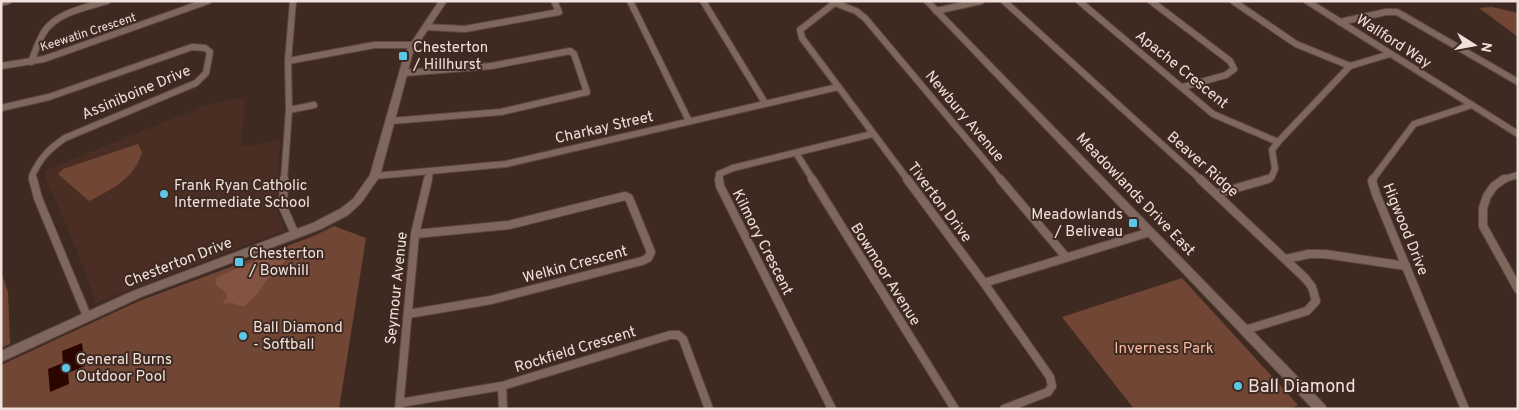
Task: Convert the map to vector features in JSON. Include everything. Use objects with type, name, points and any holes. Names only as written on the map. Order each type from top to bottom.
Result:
[{"type":"street","points":[[1,3],[8,1]]},
{"type":"street","name":"Keewatin Crescent","points":[[31,62],[47,27],[64,16],[107,1]]},
{"type":"street","name":"Keewatin Crescent","points":[[1,66],[31,62],[208,1]]},
{"type":"street","points":[[293,1],[288,61],[289,110],[282,200],[283,207],[295,234]]},
{"type":"street","name":"Chesterton Drive","points":[[1,358],[87,316],[158,285],[317,226],[344,212],[362,194],[375,176],[412,45],[443,1]]},
{"type":"street","points":[[426,27],[466,29],[559,12],[554,1]]},
{"type":"street","points":[[703,1],[765,103]]},
{"type":"street","name":"Meadowlands Drive East","points":[[927,1],[1321,409]]},
{"type":"street","points":[[936,11],[981,1]]},
{"type":"street","name":"Beaver Ridge","points":[[1004,1],[1216,194],[1286,259],[1312,287],[1316,301],[1307,311],[1245,330]]},
{"type":"street","name":"Apache Crescent","points":[[1079,1],[1213,114],[1278,142]]},
{"type":"street","points":[[1152,1],[1230,61],[1234,68],[1226,74],[1182,87]]},
{"type":"street","points":[[1233,1],[1296,44],[1350,66]]},
{"type":"street","name":"Wallford Way","points":[[1307,1],[1518,134]]},
{"type":"street","points":[[632,2],[689,120]]},
{"type":"street","name":"Tiverton Drive","points":[[836,2],[807,23],[800,30],[800,33],[872,134],[984,283],[1050,377],[1052,386],[1048,392],[1004,409]]},
{"type":"street","name":"Newbury Avenue","points":[[836,2],[856,11],[865,18],[1066,257]]},
{"type":"street","points":[[1340,22],[1386,12],[1397,12],[1517,80]]},
{"type":"street","points":[[288,61],[374,45],[412,45]]},
{"type":"street","name":"Assiniboine Drive","points":[[1,108],[49,97],[192,47],[205,48],[210,52],[209,70],[202,79],[190,87],[65,138],[50,148],[33,170],[32,176],[38,198],[87,316]]},
{"type":"street","points":[[391,121],[501,112],[588,92],[574,54],[570,51],[491,66],[404,73]]},
{"type":"street","points":[[1216,194],[1271,178],[1276,169],[1272,150],[1350,66],[1390,54]]},
{"type":"street","name":"Charkay Street","points":[[375,176],[506,164],[689,120],[838,87]]},
{"type":"street","points":[[289,110],[314,105]]},
{"type":"street","name":"Higwood Drive","points":[[1465,409],[1372,181],[1414,124],[1472,106]]},
{"type":"street","name":"Kilmory Crescent","points":[[832,409],[718,179],[719,174],[724,170],[872,134]]},
{"type":"street","name":"Bowmoor Avenue","points":[[796,153],[955,409]]},
{"type":"street","name":"Seymour Avenue","points":[[400,406],[415,234],[430,172]]},
{"type":"street","points":[[1518,175],[1498,182],[1484,201],[1481,215],[1483,226],[1518,289]]},
{"type":"street","name":"Welkin Crescent","points":[[408,314],[491,300],[642,261],[648,258],[651,252],[629,198],[625,196],[510,225],[415,234]]},
{"type":"street","points":[[984,283],[1150,232]]},
{"type":"street","points":[[1286,259],[1309,254],[1325,254],[1406,266]]},
{"type":"street","name":"Rockfield Crescent","points":[[400,406],[502,386],[670,335],[678,335],[683,339],[709,409]]},
{"type":"street","points":[[502,386],[502,409]]},
{"type":"shaded area","name":"Frank Ryan Catholic Intermediate School","points":[[245,97],[241,147],[280,140],[276,208],[285,230],[96,303],[44,171],[209,104]]},
{"type":"shaded area","points":[[295,247],[292,255],[274,270],[257,294],[245,306],[233,303],[223,304],[227,296],[226,292],[217,286],[215,280],[217,277],[278,251]]},
{"type":"shaded area","name":"General Burns Outdoor Pool","points":[[82,343],[85,366],[68,373],[69,384],[50,392],[48,369],[63,363],[62,351]]},
{"type":"green space","points":[[1492,7],[1518,13],[1518,37],[1479,8]]},
{"type":"green space","points":[[138,144],[142,152],[139,161],[128,176],[114,188],[89,201],[58,174],[63,169]]},
{"type":"green space","points":[[334,226],[366,238],[339,409],[1,409],[1,365],[139,301],[314,236]]},
{"type":"green space","points":[[1,272],[8,292],[10,344],[1,348]]},
{"type":"green space","name":"Inverness Park","points":[[1182,278],[1298,405],[1290,409],[1134,409],[1062,317]]},
{"type":"place","name":"Chesterton / Hillhurst","points":[[403,56]]},
{"type":"place","name":"Frank Ryan Catholic Intermediate School","points":[[164,194]]},
{"type":"place","name":"Meadowlands / Beliveau","points":[[1133,223]]},
{"type":"place","name":"Chesterton / Bowhill","points":[[239,262]]},
{"type":"place","name":"Ball Diamond - Softball","points":[[243,336]]},
{"type":"place","name":"General Burns Outdoor Pool","points":[[66,368]]},
{"type":"place","name":"Ball Diamond","points":[[1238,386]]}]
